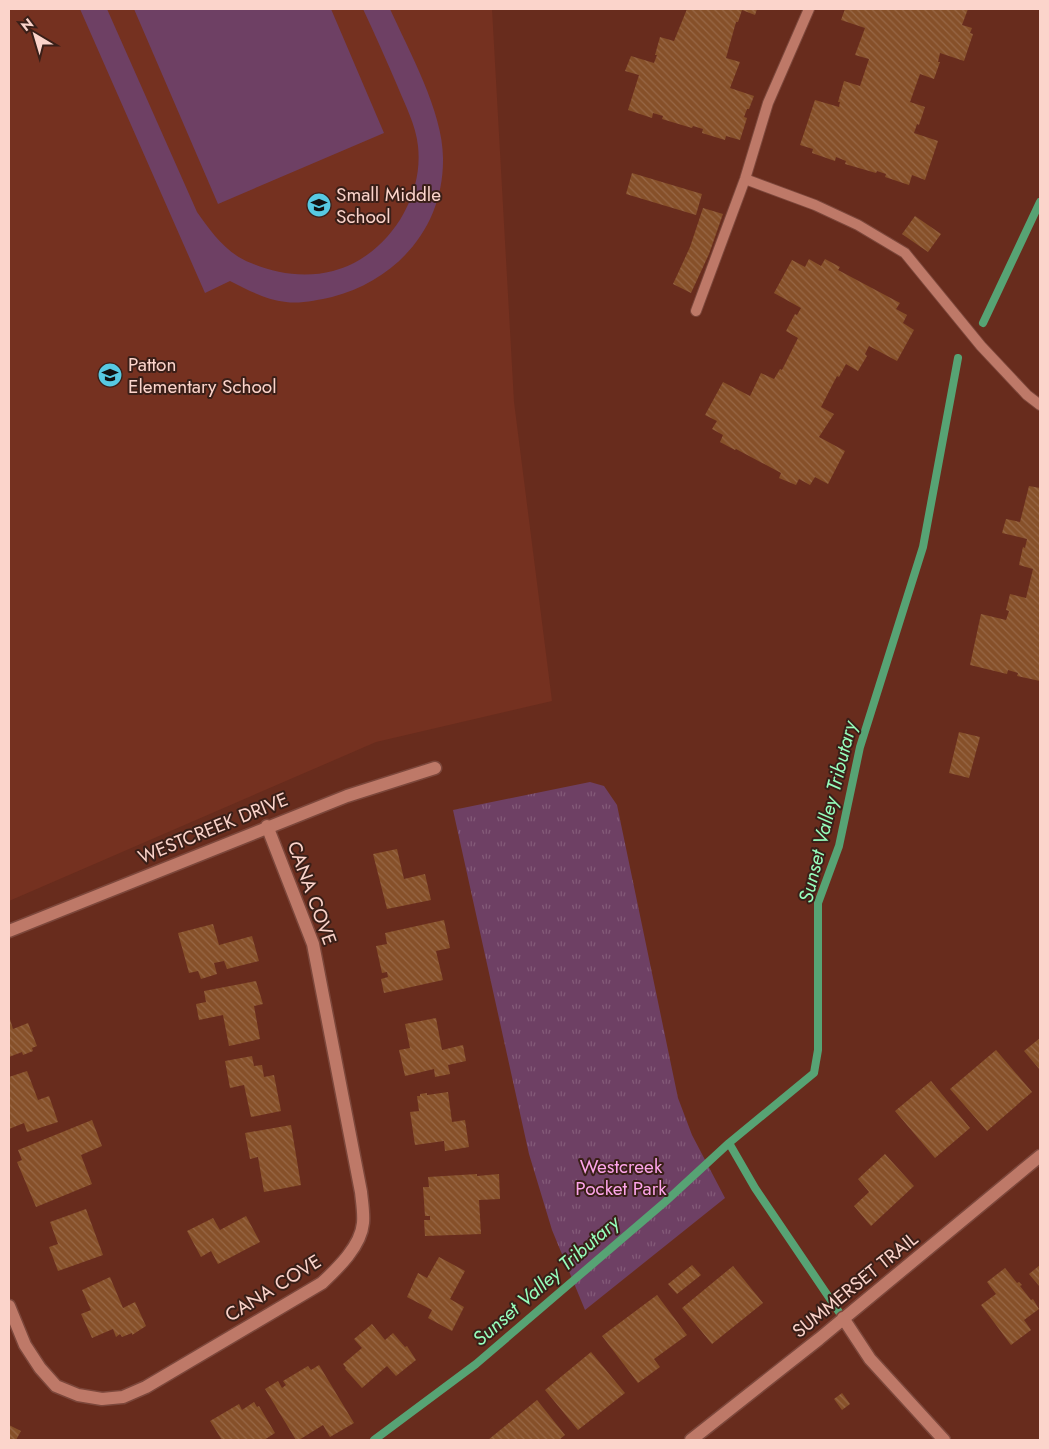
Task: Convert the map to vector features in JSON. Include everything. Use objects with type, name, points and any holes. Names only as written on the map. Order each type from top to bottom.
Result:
[{"type":"street","name":"WESTCREEK DRIVE","points":[[9,930],[267,826],[347,796],[435,768]]},
{"type":"street","name":"CANA COVE","points":[[9,1306],[25,1345],[40,1368],[56,1386],[78,1395],[102,1399],[123,1397],[146,1387],[322,1283],[340,1267],[354,1248],[363,1224],[361,1192],[313,944],[267,826]]},
{"type":"street","name":"SUMMERSET TRAIL","points":[[691,1440],[1040,1156]]},
{"type":"street","points":[[843,1318],[870,1359],[944,1440]]},
{"type":"lane","points":[[696,311],[746,179],[768,103],[809,9]]},
{"type":"lane","points":[[746,179],[815,204],[858,225],[905,253],[981,346],[1027,395],[1040,405]]},
{"type":"shaded area","points":[[9,9],[492,9],[514,402],[552,701],[376,742],[9,901]]},
{"type":"green space","points":[[80,9],[107,9],[197,212],[214,235],[234,254],[261,267],[291,274],[312,274],[333,271],[352,264],[385,240],[408,206],[415,186],[418,146],[415,130],[363,9],[390,9],[424,82],[442,140],[441,183],[435,206],[425,228],[412,247],[396,264],[377,278],[355,289],[332,297],[303,302],[279,301],[257,294],[230,281],[205,293]]},
{"type":"green space","points":[[134,9],[331,9],[384,133],[218,204]]},
{"type":"green space","name":"Westcreek Pocket Park","points":[[590,782],[604,786],[617,805],[678,1098],[692,1135],[725,1198],[585,1310],[552,1230],[529,1154],[453,810]]},
{"type":"building","points":[[687,9],[757,9],[755,15],[742,10],[738,22],[736,22],[726,58],[740,62],[730,88],[754,96],[744,117],[747,118],[740,140],[726,136],[725,140],[702,133],[703,129],[693,126],[692,128],[662,119],[663,116],[653,113],[652,118],[628,110],[639,75],[625,71],[631,56],[654,63],[660,37],[674,41]]},
{"type":"building","points":[[845,9],[968,9],[962,25],[972,28],[970,33],[973,34],[964,61],[940,53],[938,62],[940,62],[934,79],[920,74],[910,102],[925,107],[914,133],[938,141],[925,180],[912,175],[909,185],[885,177],[886,174],[877,171],[876,173],[845,164],[846,161],[836,157],[835,161],[812,153],[813,149],[800,145],[815,100],[839,107],[840,102],[838,102],[844,81],[860,86],[869,59],[855,55],[865,28],[841,20]]},
{"type":"building","points":[[632,173],[702,194],[696,215],[626,194]]},
{"type":"building","points":[[703,208],[723,214],[709,254],[691,293],[673,284],[690,247]]},
{"type":"building","points":[[915,216],[941,234],[928,252],[902,234]]},
{"type":"building","points":[[809,259],[821,266],[825,259],[840,267],[838,270],[900,303],[896,309],[907,315],[903,323],[914,330],[897,361],[869,346],[865,354],[867,356],[858,371],[846,364],[839,377],[837,376],[821,407],[834,414],[819,437],[845,451],[828,484],[815,477],[810,485],[799,479],[796,485],[779,478],[781,473],[720,442],[723,435],[712,429],[717,421],[705,415],[723,382],[750,396],[761,373],[774,379],[780,369],[782,370],[798,338],[786,331],[795,314],[797,315],[801,308],[774,293],[792,260],[805,267]]},
{"type":"building","points":[[1029,486],[1040,488],[1040,681],[1017,676],[1018,673],[1008,670],[1007,674],[970,665],[981,614],[1006,620],[1009,611],[1006,610],[1010,594],[1026,598],[1033,569],[1019,565],[1027,539],[1002,533],[1006,519],[1020,522]]},
{"type":"building","points":[[959,732],[980,737],[969,778],[949,773]]},
{"type":"building","points":[[397,849],[404,879],[425,874],[431,900],[387,909],[373,854]]},
{"type":"building","points":[[444,920],[450,948],[436,951],[443,980],[384,993],[381,979],[388,977],[387,972],[382,973],[376,946],[387,944],[385,933]]},
{"type":"building","points":[[213,924],[219,945],[252,936],[259,961],[227,969],[224,961],[214,963],[217,974],[201,979],[198,971],[189,973],[178,933]]},
{"type":"building","points":[[256,981],[263,1004],[254,1006],[260,1039],[229,1046],[223,1015],[199,1020],[196,1004],[206,1002],[204,991]]},
{"type":"building","points":[[9,1016],[13,1029],[28,1023],[37,1046],[32,1048],[33,1051],[23,1055],[22,1052],[9,1057]]},
{"type":"building","points":[[436,1018],[442,1050],[463,1045],[466,1061],[448,1065],[450,1074],[435,1077],[434,1069],[405,1076],[399,1050],[410,1048],[405,1024]]},
{"type":"building","points":[[1040,1038],[1040,1070],[1024,1051]]},
{"type":"building","points":[[996,1050],[1032,1092],[987,1131],[950,1089]]},
{"type":"building","points":[[252,1056],[254,1066],[262,1065],[264,1077],[274,1075],[281,1111],[251,1117],[244,1085],[230,1088],[225,1061]]},
{"type":"building","points":[[27,1071],[38,1100],[49,1096],[58,1122],[27,1132],[24,1123],[9,1129],[9,1077]]},
{"type":"building","points":[[931,1081],[970,1128],[935,1158],[895,1111]]},
{"type":"building","points":[[448,1092],[452,1122],[465,1120],[469,1147],[445,1151],[444,1141],[415,1145],[410,1112],[419,1111],[417,1096],[427,1093],[427,1095]]},
{"type":"building","points":[[92,1120],[102,1146],[81,1155],[92,1184],[36,1207],[17,1162],[22,1160],[18,1150]]},
{"type":"building","points":[[291,1125],[301,1185],[264,1192],[258,1157],[250,1159],[245,1133]]},
{"type":"building","points":[[885,1154],[914,1186],[871,1226],[854,1206],[869,1192],[858,1179]]},
{"type":"building","points":[[477,1174],[477,1176],[499,1174],[500,1199],[479,1200],[481,1234],[425,1236],[424,1220],[430,1220],[430,1216],[425,1216],[423,1187],[429,1187],[428,1177]]},
{"type":"building","points":[[86,1209],[103,1255],[58,1271],[49,1247],[58,1244],[50,1222]]},
{"type":"building","points":[[246,1216],[260,1242],[218,1264],[211,1251],[201,1257],[187,1231],[213,1218],[220,1230]]},
{"type":"building","points":[[439,1257],[465,1271],[450,1299],[464,1307],[452,1331],[428,1318],[432,1310],[407,1297],[418,1273],[427,1278]]},
{"type":"building","points":[[692,1265],[701,1275],[677,1294],[668,1284]]},
{"type":"building","points":[[1040,1265],[1040,1287],[1029,1274]]},
{"type":"building","points":[[733,1266],[763,1303],[712,1344],[682,1308]]},
{"type":"building","points":[[1005,1268],[1017,1283],[1019,1282],[1022,1285],[1020,1286],[1031,1300],[1033,1299],[1039,1309],[1024,1320],[1031,1330],[1011,1345],[981,1305],[996,1294],[987,1282]]},
{"type":"building","points":[[110,1277],[123,1308],[135,1302],[146,1326],[132,1335],[132,1333],[122,1337],[120,1334],[116,1337],[113,1329],[92,1338],[81,1314],[91,1310],[82,1290]]},
{"type":"building","points":[[657,1295],[687,1335],[654,1359],[660,1367],[638,1383],[602,1336]]},
{"type":"building","points":[[372,1324],[385,1340],[393,1333],[405,1347],[407,1346],[416,1360],[396,1376],[387,1366],[362,1388],[345,1369],[343,1364],[362,1348],[354,1339]]},
{"type":"building","points":[[591,1352],[625,1393],[578,1430],[545,1390]]},
{"type":"building","points":[[319,1365],[354,1423],[330,1437],[323,1425],[296,1440],[265,1389],[278,1381],[282,1388],[286,1385],[283,1381],[308,1366],[311,1370]]},
{"type":"building","points":[[842,1393],[850,1404],[842,1410],[834,1399]]},
{"type":"building","points":[[537,1400],[565,1435],[559,1440],[488,1440]]},
{"type":"building","points":[[254,1402],[257,1407],[259,1406],[275,1433],[264,1440],[222,1440],[210,1421],[239,1404],[242,1410]]},
{"type":"building","points":[[9,1425],[21,1431],[16,1440],[9,1440]]},
{"type":"waterway","name":"Sunset Valley Tributary","points":[[983,323],[1040,202]]},
{"type":"waterway","name":"Sunset Valley Tributary","points":[[374,1440],[476,1364],[665,1202],[729,1143],[814,1073],[818,1050],[818,903],[839,846],[860,747],[923,547],[958,358]]},
{"type":"waterway","points":[[729,1143],[755,1188],[843,1318]]},
{"type":"place","name":"Small Middle School","points":[[319,205]]},
{"type":"place","name":"Patton Elementary School","points":[[110,375]]}]
